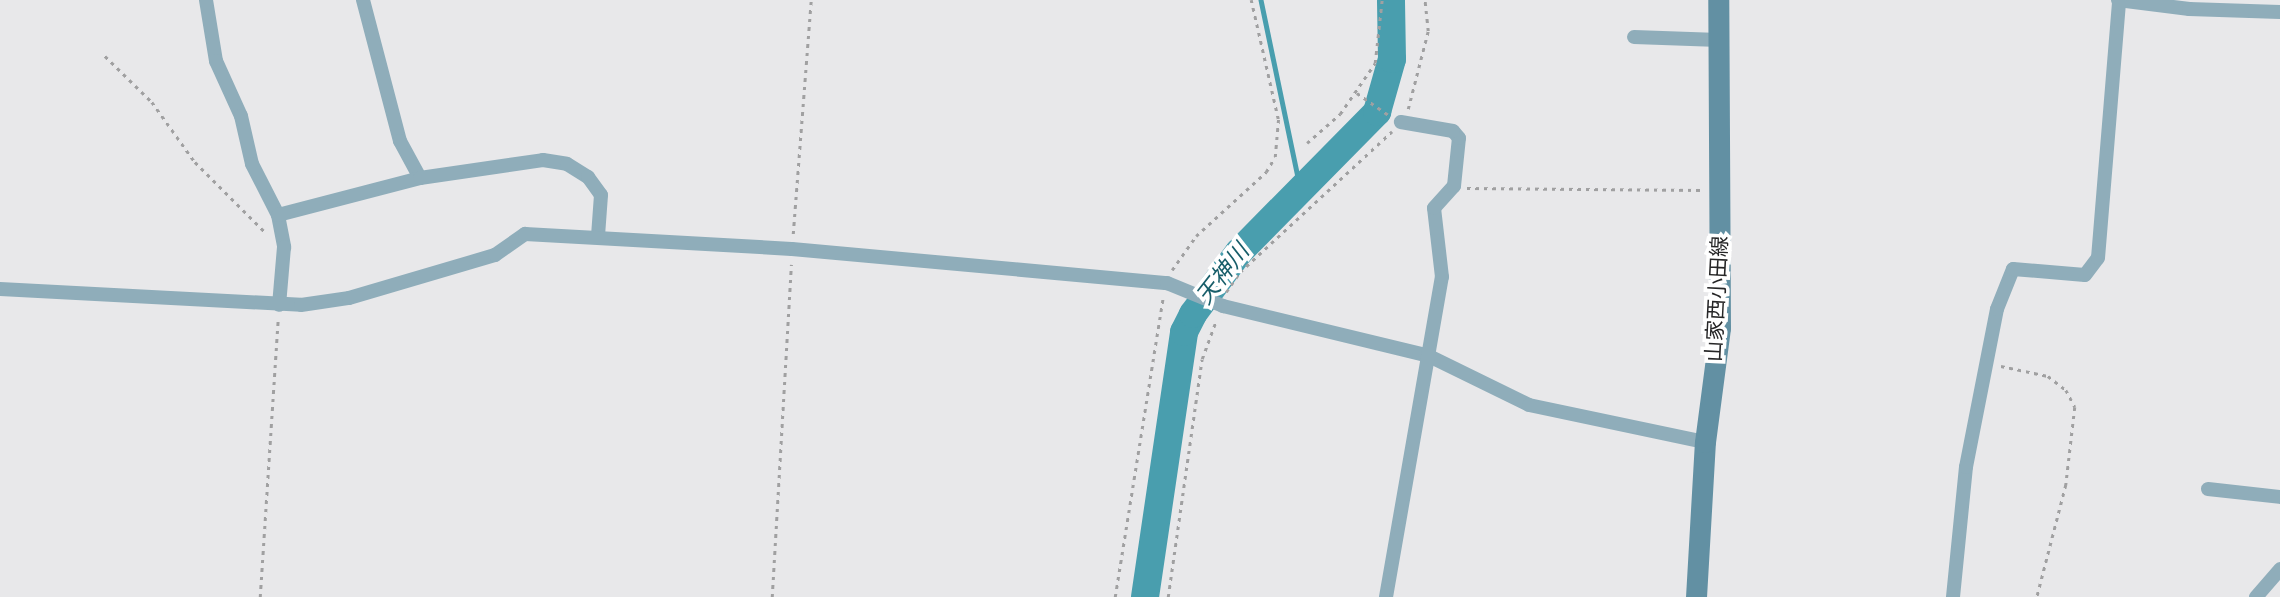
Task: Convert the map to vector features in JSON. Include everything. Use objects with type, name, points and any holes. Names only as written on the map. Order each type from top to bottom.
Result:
[{"type":"main road","name":"山家西小田線","points":[[1696,597],[1705,442],[1720,328],[1718,0]]},
{"type":"street","points":[[206,0],[216,61],[241,116],[252,164],[278,215],[284,247],[279,305]]},
{"type":"street","points":[[363,0],[400,141],[420,178]]},
{"type":"street","points":[[1953,597],[1966,467],[1997,309],[2013,269],[2085,275],[2098,258],[2118,0],[2189,9],[2280,12]]},
{"type":"street","points":[[1634,37],[1719,40]]},
{"type":"street","points":[[1386,597],[1442,277],[1434,208],[1454,186],[1459,138],[1453,131],[1401,122]]},
{"type":"street","points":[[278,215],[420,178],[543,160],[567,164],[588,177],[601,195],[598,236]]},
{"type":"street","points":[[0,289],[279,305],[349,298],[495,255],[525,234],[792,249],[1173,287],[1220,305],[1429,356],[1529,405],[1705,442]]},
{"type":"street","points":[[2208,489],[2280,496]]},
{"type":"street","points":[[2256,597],[2280,569]]},
{"type":"path","points":[[772,597],[792,249],[811,0]]},
{"type":"path","points":[[1115,597],[1157,315],[1196,236],[1266,172],[1275,157],[1278,119],[1251,0]]},
{"type":"path","points":[[1307,143],[1357,93],[1375,63],[1382,0]]},
{"type":"path","points":[[1168,597],[1202,359],[1225,293],[1240,272],[1401,122],[1420,74],[1427,31],[1425,0]]},
{"type":"path","points":[[105,56],[152,102],[195,162],[284,247]]},
{"type":"path","points":[[1357,93],[1401,122]]},
{"type":"path","points":[[1454,186],[1721,189]]},
{"type":"path","points":[[260,597],[279,305]]},
{"type":"path","points":[[1987,365],[2048,376],[2066,390],[2075,407],[2066,485],[2037,597]]},
{"type":"waterway","points":[[1261,0],[1301,192]]},
{"type":"waterway","name":"天神川","points":[[1145,597],[1184,332],[1193,314],[1239,252],[1377,112],[1392,59],[1391,0]]}]
